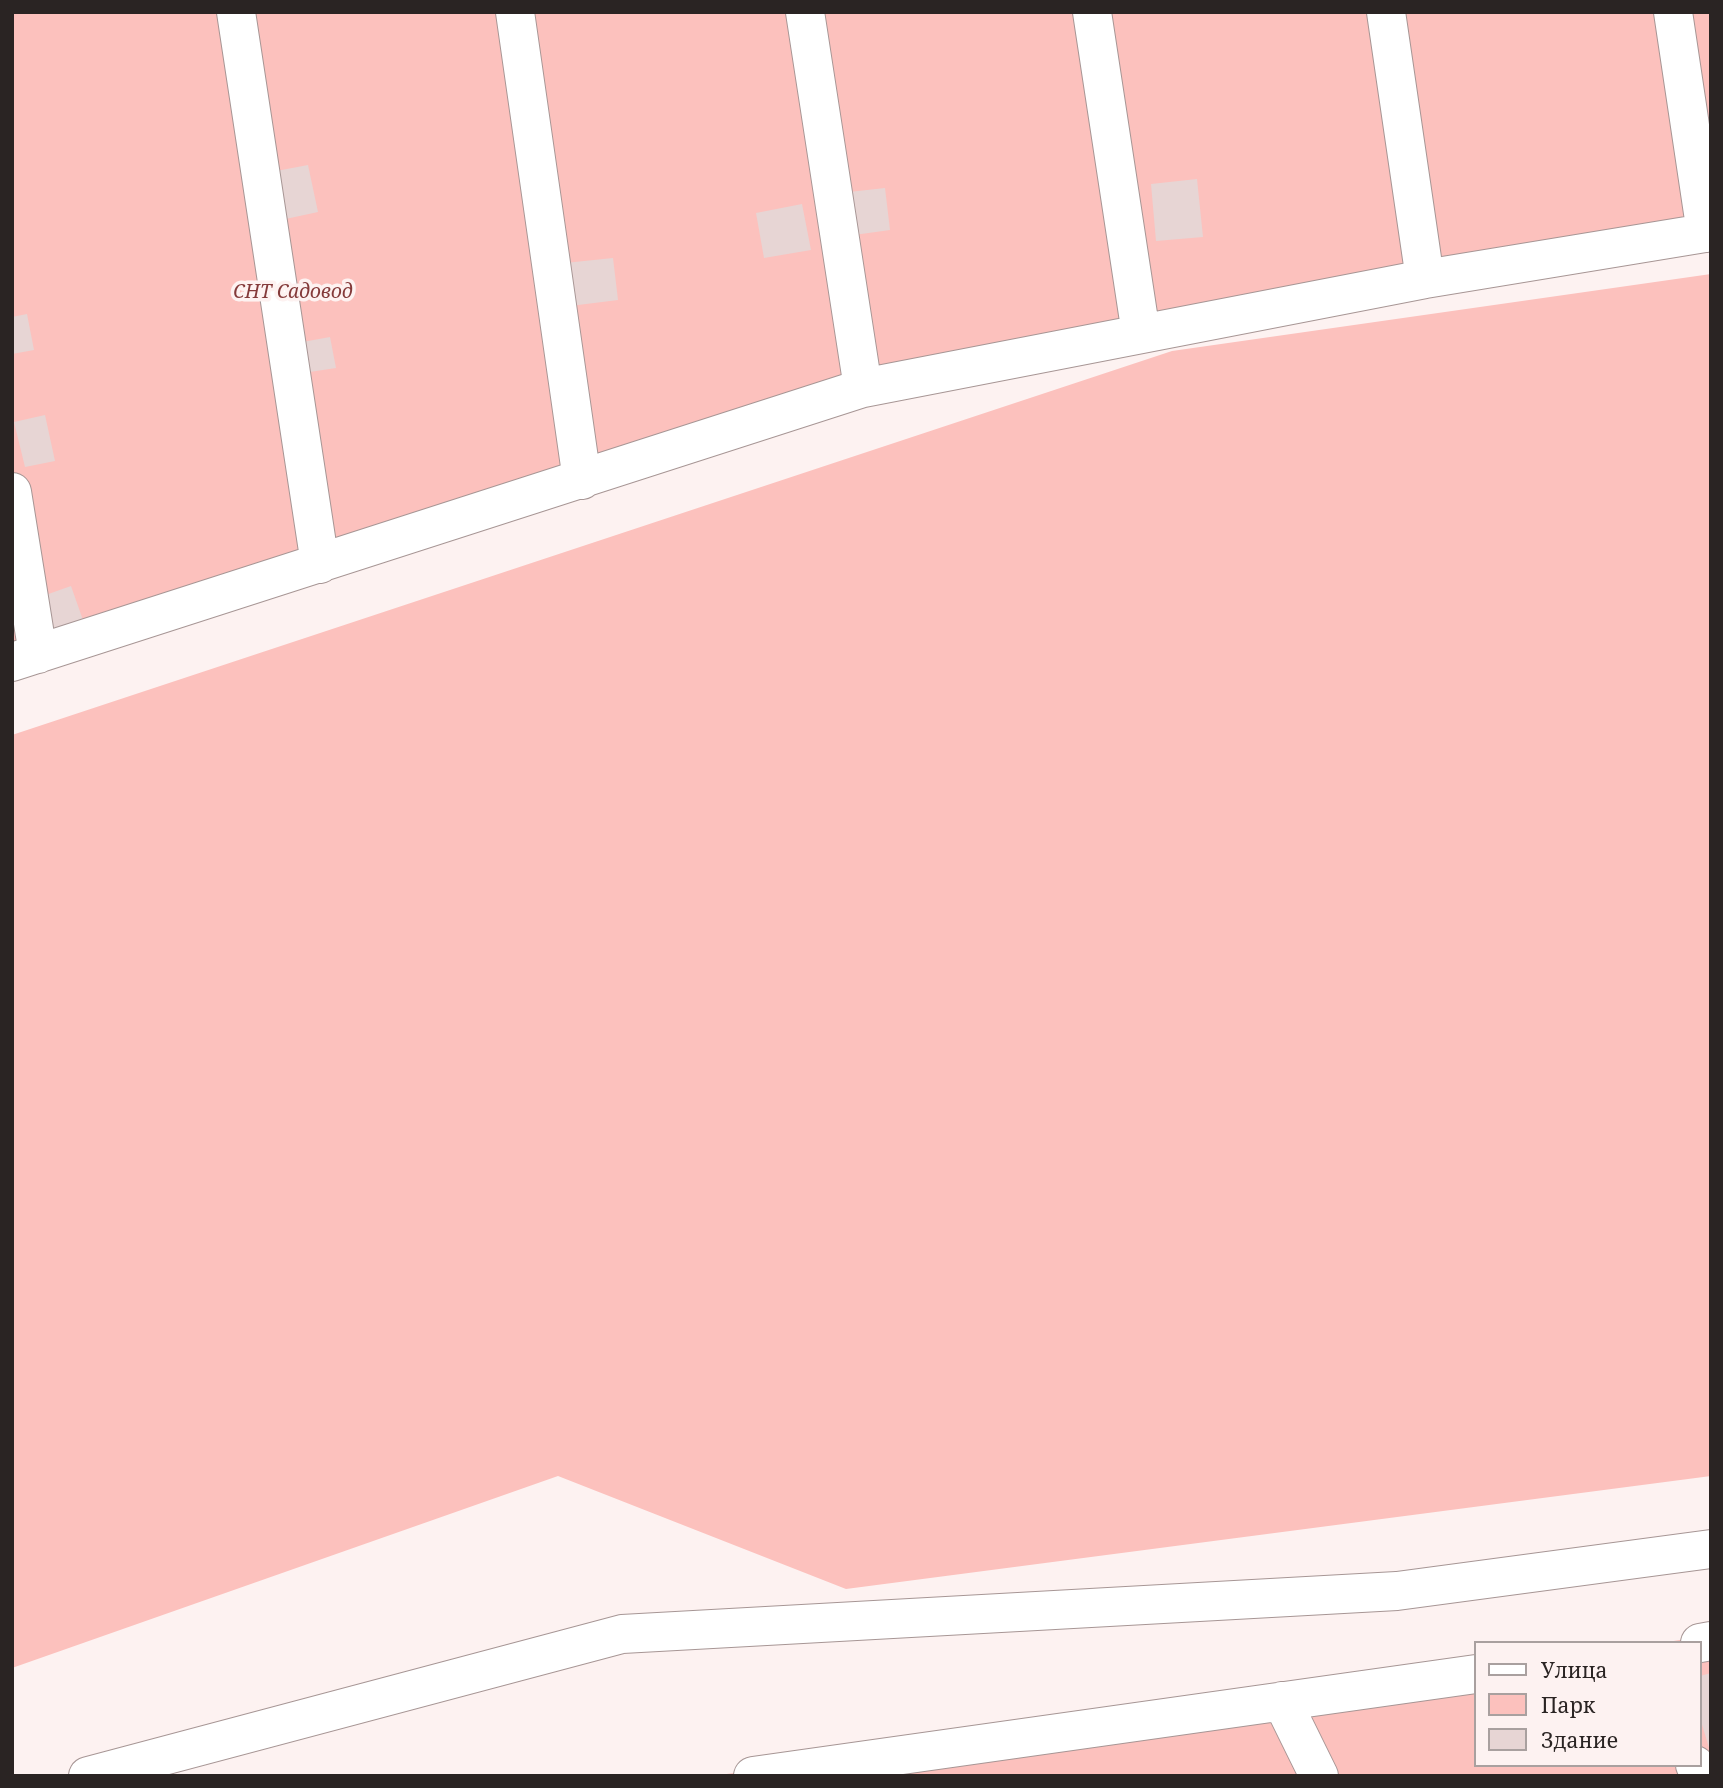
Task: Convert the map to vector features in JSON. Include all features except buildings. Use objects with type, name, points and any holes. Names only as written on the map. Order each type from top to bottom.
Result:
[{"type":"street","points":[[236,12],[320,564]]},
{"type":"street","points":[[516,12],[582,480]]},
{"type":"street","points":[[805,12],[863,388]]},
{"type":"street","points":[[1092,12],[1141,334]]},
{"type":"street","points":[[1386,12],[1425,279]]},
{"type":"street","points":[[12,492],[25,658],[863,388],[1425,279],[1709,233],[1673,12]]},
{"type":"street","points":[[88,1776],[622,1634],[1397,1591],[1711,1549]]},
{"type":"street","points":[[753,1776],[836,1769],[1474,1674]]},
{"type":"street","points":[[1282,1701],[1319,1776]]},
{"type":"green space","name":"СНТ Садовод","points":[[12,12],[1711,12],[1711,248],[1470,282],[863,403],[12,681]]},
{"type":"green space","points":[[1711,274],[1711,1476],[846,1589],[558,1476],[12,1668],[12,735],[1172,351]]},
{"type":"green space","points":[[1711,1635],[1711,1776],[711,1776],[1133,1722],[1474,1671],[1474,1767],[1702,1767],[1702,1641],[1674,1641]]}]
